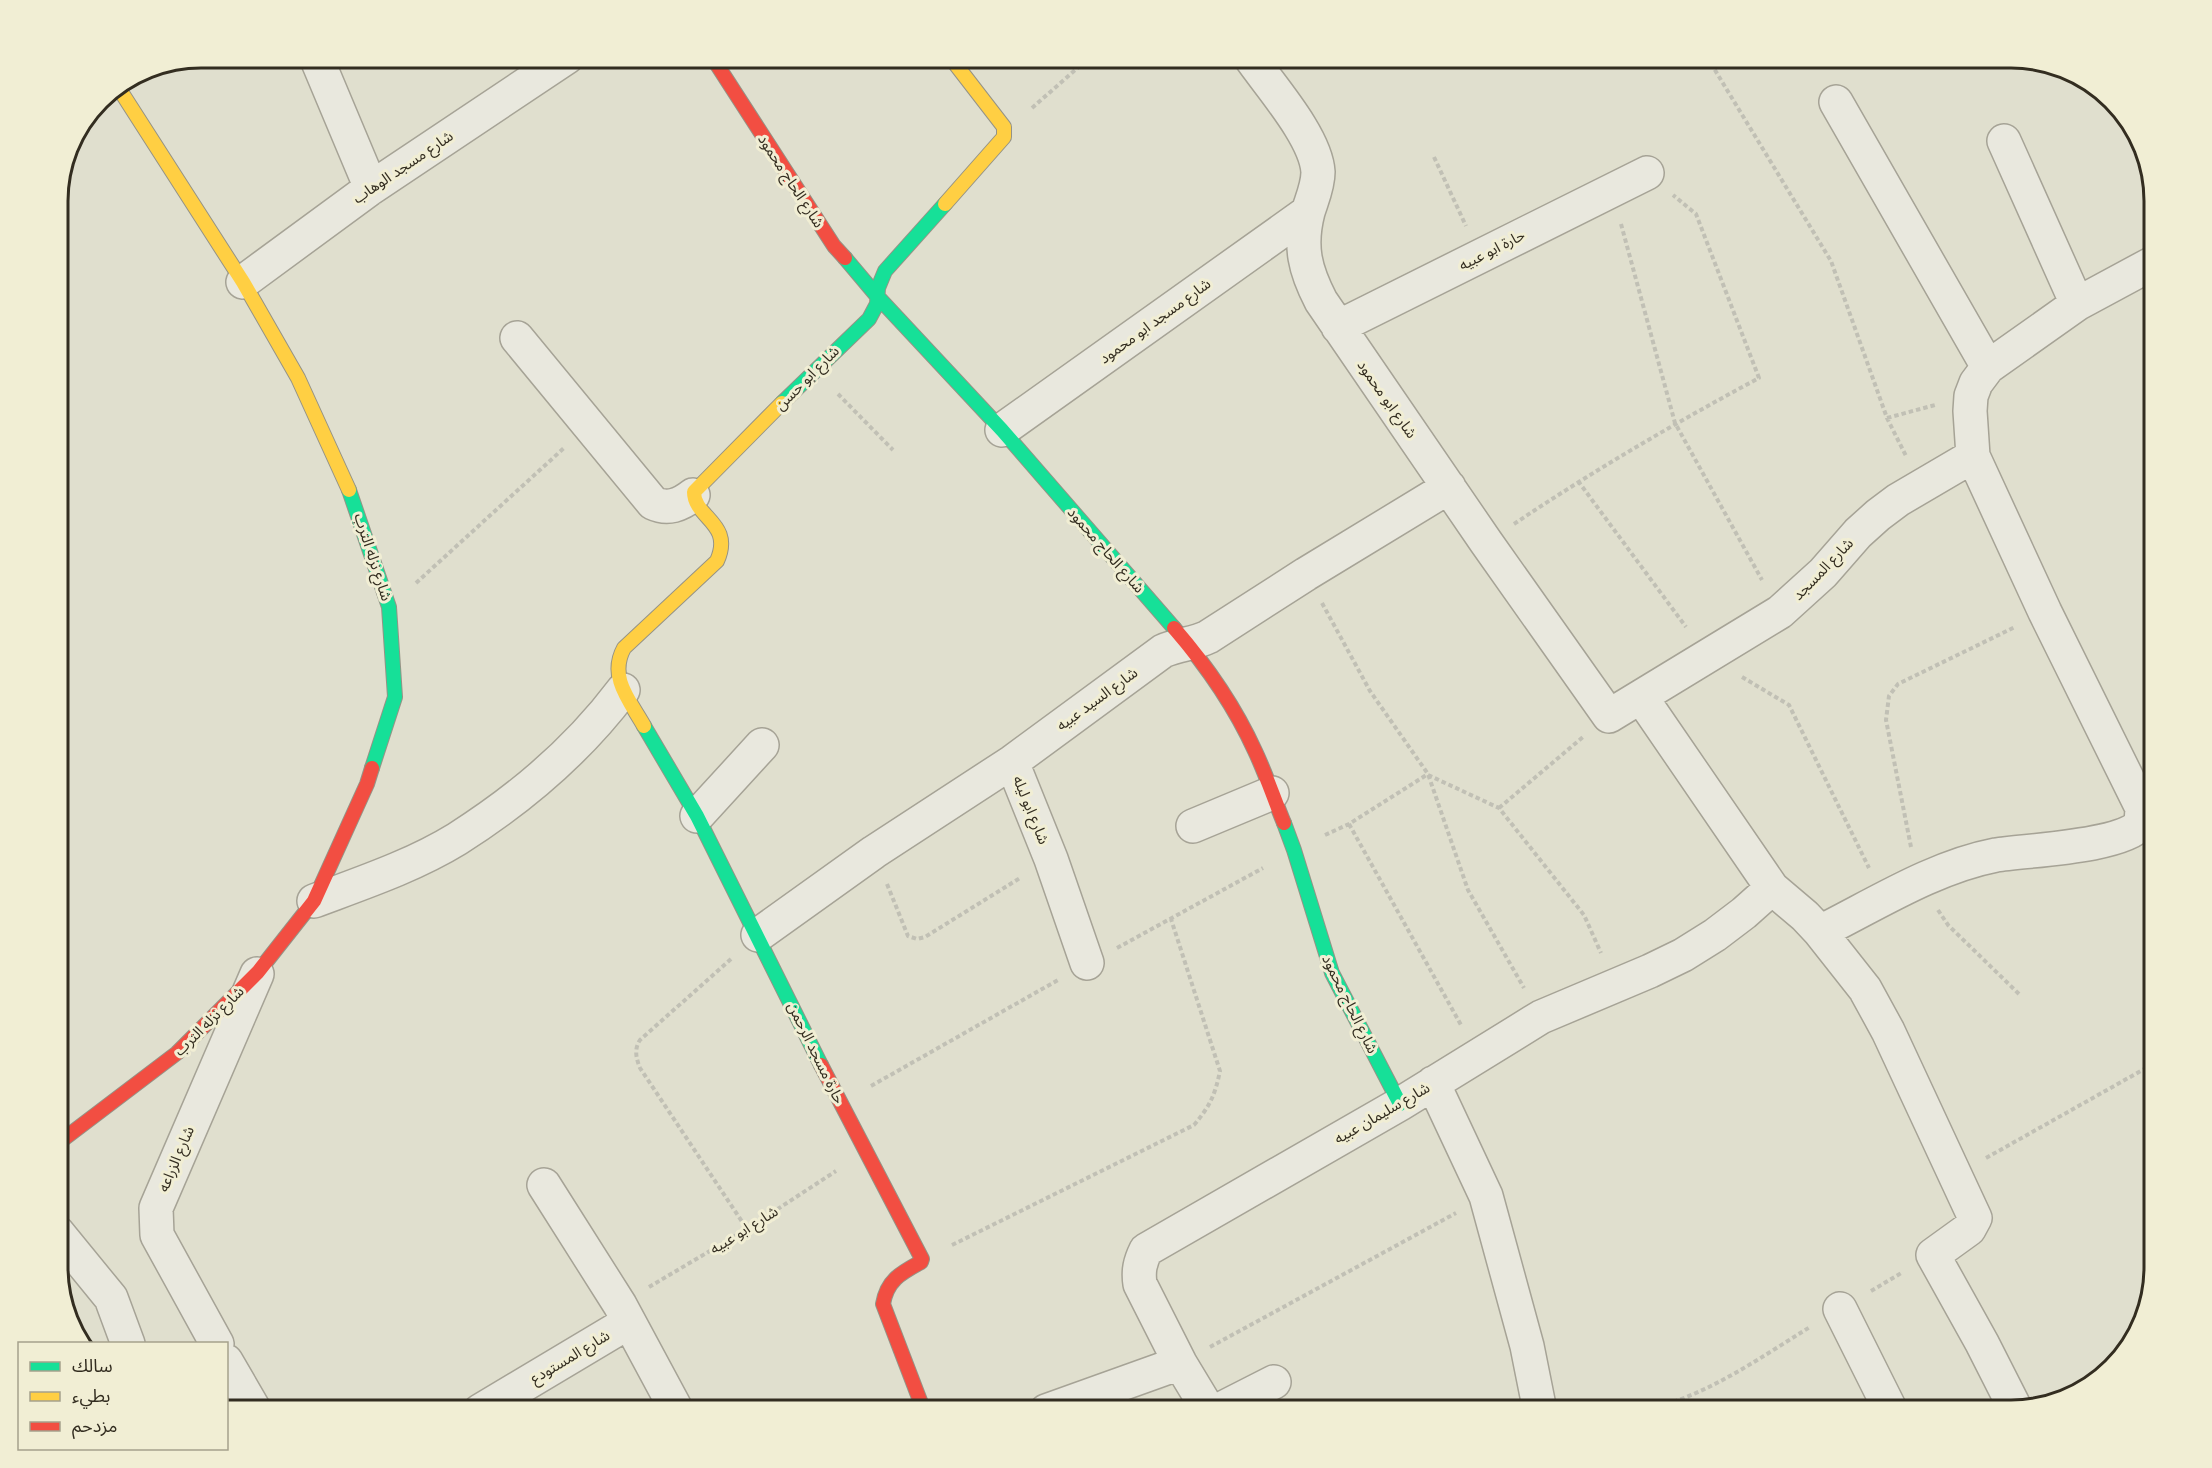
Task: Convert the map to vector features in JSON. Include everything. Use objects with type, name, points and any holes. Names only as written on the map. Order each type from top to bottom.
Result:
[{"type":"street","points":[[321,68],[371,188]]},
{"type":"street","name":"شارع مسجد الوهاب","points":[[243,282],[371,188],[551,68]]},
{"type":"street","name":"شارع الحاج محمود","points":[[719,68],[834,246],[877,296],[1002,430],[1187,643],[1233,708],[1255,752],[1294,850],[1332,973],[1400,1104]]},
{"type":"street","points":[[958,68],[1001,123],[1004,132]]},
{"type":"street","name":"شارع ابو محمود","points":[[1258,68],[1306,136],[1318,172],[1304,232],[1304,257],[1311,281],[1338,327],[1609,716]]},
{"type":"street","name":"شارع نزله الترب","points":[[68,1136],[177,1053],[258,972],[314,901],[368,784],[395,698],[390,607],[354,501],[298,378],[243,282],[122,94]]},
{"type":"street","points":[[1836,102],[1988,367]]},
{"type":"street","name":"شارع ابو حسن","points":[[693,495],[814,370],[868,319],[877,304],[878,288],[885,271],[1002,141],[1004,132]]},
{"type":"street","points":[[2004,141],[2077,304]]},
{"type":"street","name":"حارة ابو عبيه","points":[[1338,327],[1647,173]]},
{"type":"street","name":"شارع مسجد ابو محمود","points":[[1002,430],[1308,212]]},
{"type":"street","points":[[1821,932],[1918,883],[1980,859],[2094,842],[2127,834],[2141,824],[2142,808],[2045,612],[1973,456],[1971,396],[1976,383],[1988,367],[2077,304],[2145,267]]},
{"type":"street","points":[[314,901],[410,864],[456,839],[517,796],[562,759],[599,722],[623,690],[617,680],[616,669],[618,657],[624,648],[721,555],[723,547],[720,532],[693,495],[669,507],[653,503],[517,338]]},
{"type":"street","name":"شارع المسجد","points":[[1609,716],[1780,612],[1823,573],[1858,533],[1878,515],[1921,486],[1973,456]]},
{"type":"street","name":"شارع السيد عبيه","points":[[758,935],[874,852],[1012,762],[1163,651],[1208,637],[1449,487]]},
{"type":"street","name":"حارة مسجد الرحمن","points":[[623,690],[697,816],[840,1103],[922,1260]]},
{"type":"street","points":[[1641,697],[1772,888],[1806,916],[1821,932],[1865,988],[1888,1031],[1974,1212],[1975,1218],[1969,1229],[1932,1255],[1982,1343],[2011,1400]]},
{"type":"street","points":[[697,816],[762,745]]},
{"type":"street","name":"شارع ابو ليله","points":[[1012,762],[1051,859],[1087,963]]},
{"type":"street","points":[[1193,826],[1272,793]]},
{"type":"street","name":"شارع سليمان عبيه","points":[[1202,1400],[1180,1363],[1140,1284],[1138,1272],[1140,1260],[1146,1250],[1400,1104],[1541,1017],[1674,959],[1714,935],[1772,888]]},
{"type":"street","name":"شارع الزراعه","points":[[216,1342],[157,1235],[156,1208],[258,972]]},
{"type":"street","points":[[1433,1083],[1486,1196],[1527,1346],[1538,1400]]},
{"type":"street","points":[[544,1185],[624,1313],[671,1400]]},
{"type":"street","points":[[68,1245],[111,1298],[127,1342]]},
{"type":"street","points":[[919,1400],[883,1304],[887,1286],[892,1278],[922,1260]]},
{"type":"street","points":[[1840,1309],[1886,1400]]},
{"type":"street","name":"شارع المستودع","points":[[496,1400],[624,1313]]},
{"type":"street","points":[[1077,1400],[1180,1363]]},
{"type":"street","points":[[228,1364],[249,1400]]},
{"type":"street","points":[[1239,1400],[1274,1382]]},
{"type":"path","points":[[1004,132],[1077,68]]},
{"type":"path","points":[[1714,68],[1831,261],[1887,418],[1921,486]]},
{"type":"path","points":[[1434,158],[1461,211],[1477,258]]},
{"type":"path","points":[[1486,542],[1578,481],[1675,423],[1759,378],[1696,214],[1647,173]]},
{"type":"path","points":[[1612,190],[1675,423],[1780,612]]},
{"type":"path","points":[[814,370],[893,450]]},
{"type":"path","points":[[1887,418],[1971,396]]},
{"type":"path","points":[[390,607],[589,425]]},
{"type":"path","points":[[1578,481],[1707,656],[1789,705],[1885,899]]},
{"type":"path","points":[[1306,574],[1370,690],[1428,774],[1468,890],[1541,1017]]},
{"type":"path","points":[[2019,994],[1948,925],[1918,883],[1886,720],[1888,696],[1898,684],[2045,612]]},
{"type":"path","points":[[1499,808],[1609,716]]},
{"type":"path","points":[[1428,774],[1499,808],[1584,915],[1615,984]]},
{"type":"path","points":[[1428,774],[1349,824],[1478,1055]]},
{"type":"path","points":[[840,1103],[1087,963],[1294,850]]},
{"type":"path","points":[[874,852],[908,936],[917,939],[925,937],[1051,859]]},
{"type":"path","points":[[922,1260],[1194,1125],[1207,1110],[1216,1094],[1220,1071],[1171,919]]},
{"type":"path","points":[[747,1229],[639,1068],[636,1046],[758,935]]},
{"type":"path","points":[[2016,1142],[2145,1069]]},
{"type":"path","name":"شارع ابو عبيه","points":[[624,1313],[747,1229],[866,1152]]},
{"type":"path","points":[[1180,1363],[1486,1196]]},
{"type":"path","points":[[1675,1400],[1720,1382],[1932,1255]]},
{"type":"traffic: fast","points":[[782,403],[869,319],[877,304],[878,288],[885,271],[945,204]]},
{"type":"traffic: fast","points":[[845,258],[877,296],[1002,430],[1174,628]]},
{"type":"traffic: fast","points":[[349,490],[389,607],[395,697],[372,768]]},
{"type":"traffic: fast","points":[[644,726],[697,816],[821,1065]]},
{"type":"traffic: fast","points":[[1284,823],[1332,973],[1400,1104]]},
{"type":"traffic: slow","points":[[945,204],[1004,137],[1004,127],[958,68]]},
{"type":"traffic: slow","points":[[122,94],[243,282],[298,378],[349,490]]},
{"type":"traffic: slow","points":[[644,726],[627,698],[620,679],[618,669],[624,648],[717,561],[721,538],[717,529],[700,508],[694,492],[782,403]]},
{"type":"traffic: jam","points":[[719,68],[834,246],[845,258]]},
{"type":"traffic: jam","points":[[1174,628],[1208,672],[1238,718],[1259,760],[1284,823]]},
{"type":"traffic: jam","points":[[68,1136],[177,1053],[258,972],[314,901],[367,784],[372,768]]},
{"type":"traffic: jam","points":[[821,1065],[922,1259],[921,1262],[896,1278],[888,1289],[883,1304],[920,1400]]}]
